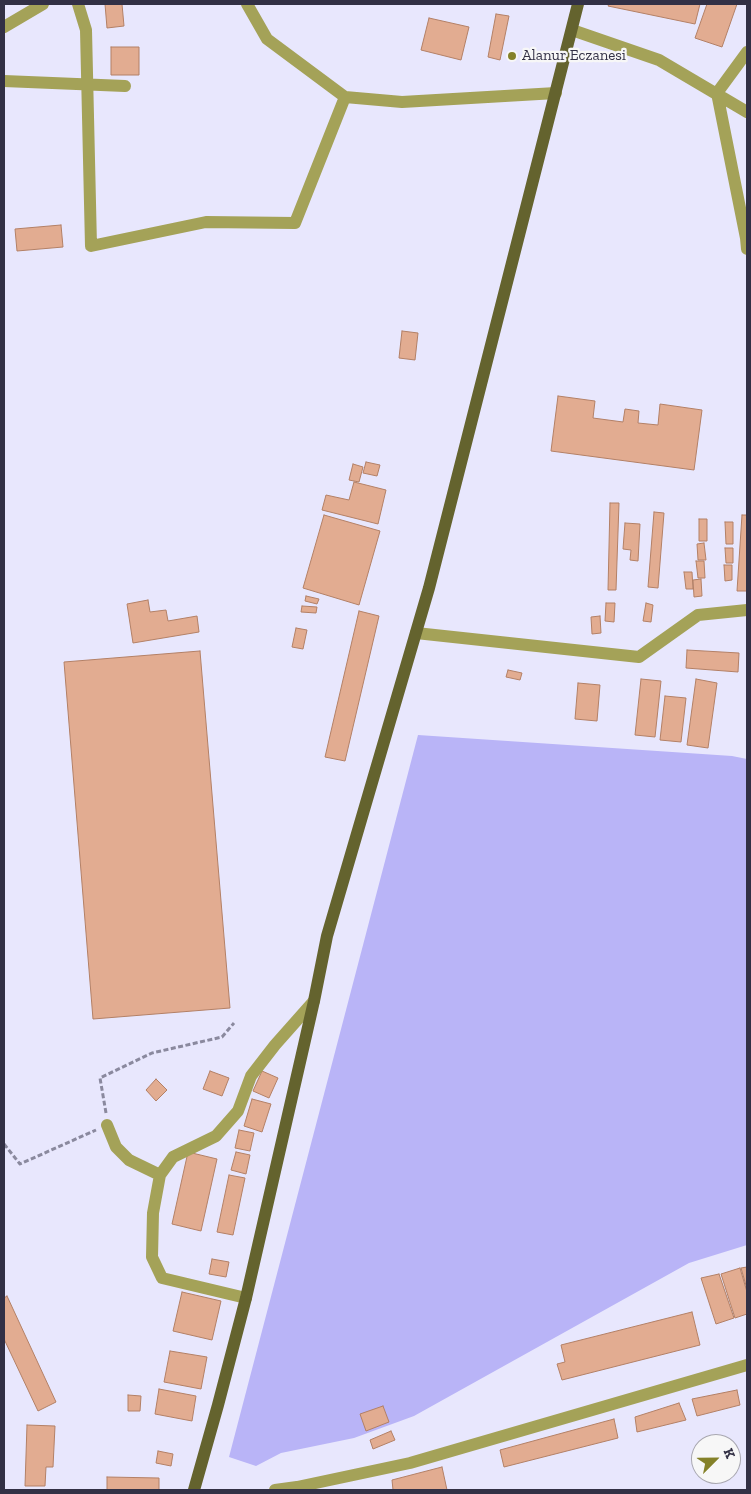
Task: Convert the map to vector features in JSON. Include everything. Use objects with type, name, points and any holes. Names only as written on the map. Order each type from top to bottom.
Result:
[{"type":"main road","points":[[194,1490],[246,1298],[314,1001],[327,936],[429,588],[578,4]]},
{"type":"street","points":[[4,27],[43,4]]},
{"type":"street","points":[[78,4],[86,30],[91,246],[206,222],[295,223],[345,97]]},
{"type":"street","points":[[247,4],[267,39],[345,97],[402,102],[556,93]]},
{"type":"street","points":[[572,30],[659,60],[747,112]]},
{"type":"street","points":[[747,52],[717,93],[747,249]]},
{"type":"street","points":[[4,81],[125,86]]},
{"type":"street","points":[[416,633],[639,657],[698,615],[747,610]]},
{"type":"street","points":[[246,1298],[162,1278],[152,1257],[153,1213],[160,1175],[173,1157],[216,1136],[238,1110],[251,1076],[275,1045],[314,1001]]},
{"type":"street","points":[[107,1125],[116,1147],[129,1160],[160,1175]]},
{"type":"street","points":[[274,1490],[297,1487],[410,1463],[747,1365]]},
{"type":"path","points":[[4,1144],[20,1164],[107,1125],[100,1078],[152,1053],[222,1038],[234,1023]]},
{"type":"shaded area","points":[[418,735],[732,756],[747,759],[747,1245],[689,1263],[414,1416],[354,1438],[281,1453],[256,1466],[229,1457]]},
{"type":"building","points":[[105,4],[122,4],[124,26],[107,28]]},
{"type":"building","points":[[609,4],[700,4],[695,24],[608,6]]},
{"type":"building","points":[[707,4],[737,4],[722,47],[695,38]]},
{"type":"building","points":[[496,14],[509,16],[500,60],[488,57]]},
{"type":"building","points":[[429,18],[469,27],[461,60],[421,50]]},
{"type":"building","points":[[111,47],[139,47],[139,75],[111,75]]},
{"type":"building","points":[[61,225],[63,247],[17,251],[15,229]]},
{"type":"building","points":[[402,331],[418,333],[415,360],[399,358]]},
{"type":"building","points":[[558,396],[595,401],[593,418],[623,422],[625,409],[639,411],[638,423],[658,425],[660,404],[702,410],[694,470],[551,451]]},
{"type":"building","points":[[366,462],[380,465],[377,476],[363,473]]},
{"type":"building","points":[[353,464],[363,467],[359,482],[349,480]]},
{"type":"building","points":[[354,482],[386,490],[378,524],[322,510],[326,495],[349,500]]},
{"type":"building","points":[[610,503],[619,503],[616,590],[608,590]]},
{"type":"building","points":[[654,512],[664,513],[658,588],[648,587]]},
{"type":"building","points":[[324,515],[380,531],[359,605],[303,588]]},
{"type":"building","points":[[742,515],[747,515],[747,591],[737,591]]},
{"type":"building","points":[[699,519],[707,519],[707,541],[699,541]]},
{"type":"building","points":[[725,522],[733,522],[733,544],[726,544]]},
{"type":"building","points":[[625,523],[640,524],[638,561],[630,560],[631,550],[623,549]]},
{"type":"building","points":[[704,543],[706,560],[698,560],[697,544]]},
{"type":"building","points":[[725,548],[733,548],[733,563],[726,563]]},
{"type":"building","points":[[696,561],[704,561],[705,578],[698,578]]},
{"type":"building","points":[[724,565],[732,565],[732,580],[725,581]]},
{"type":"building","points":[[684,572],[692,572],[693,589],[686,589]]},
{"type":"building","points":[[701,579],[702,596],[694,597],[693,580]]},
{"type":"building","points":[[306,596],[319,599],[317,604],[305,601]]},
{"type":"building","points":[[148,600],[150,612],[166,610],[168,621],[197,616],[199,632],[133,643],[127,604]]},
{"type":"building","points":[[606,603],[615,603],[614,622],[605,621]]},
{"type":"building","points":[[646,603],[653,605],[651,622],[643,621]]},
{"type":"building","points":[[302,606],[317,607],[316,613],[301,612]]},
{"type":"building","points":[[359,611],[379,616],[345,761],[325,757]]},
{"type":"building","points":[[600,616],[601,633],[592,634],[591,617]]},
{"type":"building","points":[[296,628],[307,630],[303,649],[292,647]]},
{"type":"building","points":[[687,650],[739,653],[738,672],[686,668]]},
{"type":"building","points":[[200,651],[230,1008],[93,1019],[64,662]]},
{"type":"building","points":[[508,670],[522,673],[520,680],[506,677]]},
{"type":"building","points":[[641,679],[661,681],[655,737],[635,735]]},
{"type":"building","points":[[696,679],[717,683],[708,748],[687,745]]},
{"type":"building","points":[[578,683],[600,685],[597,721],[575,719]]},
{"type":"building","points":[[665,696],[686,698],[681,742],[660,740]]},
{"type":"building","points":[[210,1071],[229,1078],[222,1096],[203,1089]]},
{"type":"building","points":[[262,1071],[278,1078],[269,1098],[253,1091]]},
{"type":"building","points":[[156,1079],[167,1090],[156,1101],[146,1090]]},
{"type":"building","points":[[252,1099],[271,1104],[262,1132],[244,1126]]},
{"type":"building","points":[[239,1130],[254,1133],[250,1151],[235,1148]]},
{"type":"building","points":[[188,1152],[217,1159],[201,1231],[172,1224]]},
{"type":"building","points":[[236,1152],[250,1155],[246,1174],[231,1170]]},
{"type":"building","points":[[229,1175],[245,1178],[233,1235],[217,1232]]},
{"type":"building","points":[[212,1259],[229,1262],[226,1277],[209,1274]]},
{"type":"building","points":[[747,1267],[747,1289],[741,1268]]},
{"type":"building","points":[[740,1268],[747,1292],[747,1314],[735,1318],[721,1274]]},
{"type":"building","points":[[719,1274],[734,1318],[716,1324],[701,1278]]},
{"type":"building","points":[[182,1292],[221,1301],[212,1340],[173,1331]]},
{"type":"building","points":[[7,1296],[56,1402],[38,1411],[4,1339],[4,1298]]},
{"type":"building","points":[[692,1312],[700,1345],[562,1380],[557,1364],[565,1362],[561,1345]]},
{"type":"building","points":[[170,1351],[207,1357],[201,1389],[164,1382]]},
{"type":"building","points":[[159,1389],[196,1396],[192,1421],[155,1414]]},
{"type":"building","points":[[737,1390],[740,1405],[697,1416],[692,1399]]},
{"type":"building","points":[[128,1395],[141,1396],[140,1411],[128,1411]]},
{"type":"building","points":[[679,1403],[686,1420],[637,1432],[635,1417]]},
{"type":"building","points":[[383,1406],[389,1422],[366,1431],[360,1414]]},
{"type":"building","points":[[614,1419],[618,1438],[504,1467],[500,1450]]},
{"type":"building","points":[[27,1425],[55,1426],[53,1467],[46,1467],[45,1486],[25,1486]]},
{"type":"building","points":[[391,1431],[395,1440],[373,1449],[370,1440]]},
{"type":"building","points":[[158,1451],[173,1454],[171,1466],[156,1463]]},
{"type":"building","points":[[442,1467],[447,1490],[393,1490],[392,1480]]},
{"type":"building","points":[[107,1477],[159,1478],[159,1490],[107,1490]]},
{"type":"place","name":"Alanur Eczanesi","points":[[512,56]]}]
